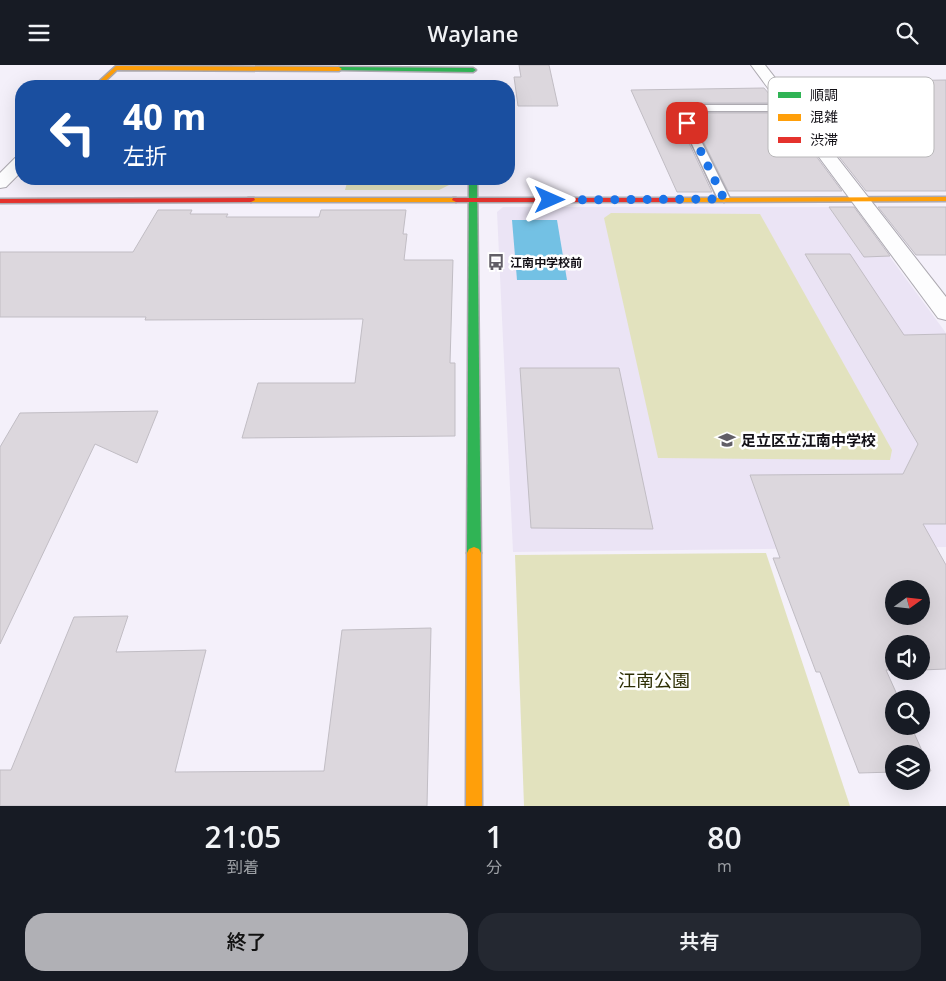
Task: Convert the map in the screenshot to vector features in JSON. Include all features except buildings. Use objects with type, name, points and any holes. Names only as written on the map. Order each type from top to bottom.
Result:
[{"type":"street","points":[[758,65],[768,78]]},
{"type":"street","points":[[103,80],[116,68],[473,71]]},
{"type":"street","points":[[827,157],[946,313]]},
{"type":"street","points":[[0,183],[15,168]]},
{"type":"street","points":[[474,185],[474,806]]},
{"type":"street","points":[[0,201],[946,199]]},
{"type":"lane","points":[[724,199],[680,108],[768,109]]},
{"type":"shaded area","name":"足立区立江南中学校","points":[[503,207],[845,207],[856,211],[946,333],[946,547],[513,552],[497,212]]},
{"type":"green space","points":[[346,185],[449,185],[439,190],[345,190]]},
{"type":"green space","points":[[611,213],[760,214],[892,450],[890,460],[658,458],[604,218]]},
{"type":"green space","name":"江南公園","points":[[766,553],[850,806],[524,806],[515,555]]},
{"type":"water","points":[[512,220],[557,220],[567,280],[517,280]]},
{"type":"traffic: fast","points":[[339,69],[473,70]]},
{"type":"traffic: fast","points":[[473,185],[474,553]]},
{"type":"traffic: slow","points":[[103,80],[116,68],[339,69]]},
{"type":"traffic: slow","points":[[680,200],[946,199]]},
{"type":"traffic: slow","points":[[251,200],[456,200]]},
{"type":"traffic: slow","points":[[474,553],[474,806]]},
{"type":"traffic: jam","points":[[0,201],[251,200]]},
{"type":"traffic: jam","points":[[456,200],[680,200]]},
{"type":"place","name":"江南中学校前","points":[[496,262]]},
{"type":"place","name":"足立区立江南中学校","points":[[727,440]]},
{"type":"route","points":[[550,200],[724,199],[687,123]]}]
